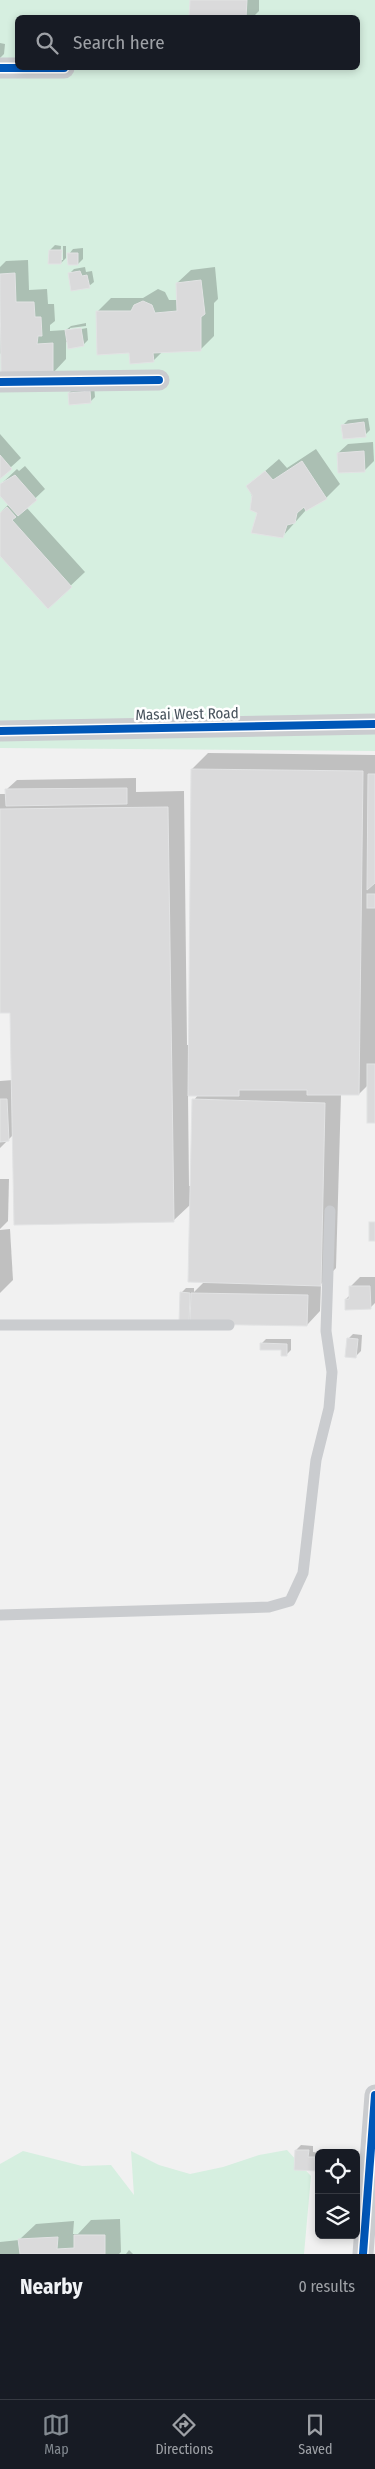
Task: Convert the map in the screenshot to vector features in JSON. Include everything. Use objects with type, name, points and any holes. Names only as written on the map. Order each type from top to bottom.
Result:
[{"type":"street","points":[[0,68],[15,68]]},
{"type":"street","points":[[0,382],[159,380]]},
{"type":"street","name":"Masai West Road","points":[[0,731],[375,724]]},
{"type":"street","points":[[363,2254],[375,2095]]},
{"type":"lane","points":[[0,1615],[269,1608],[290,1601],[303,1573],[316,1460],[329,1408],[332,1372],[326,1331],[330,1210]]},
{"type":"lane","points":[[0,1325],[229,1325]]},
{"type":"green space","points":[[0,0],[375,0],[375,751],[0,748]]},
{"type":"green space","points":[[287,2150],[311,2176],[304,2254],[0,2254],[0,2164],[23,2151],[82,2166],[111,2165],[134,2195],[131,2151],[159,2165],[190,2174],[223,2167],[259,2155]]},
{"type":"building","points":[[190,0],[247,0],[246,15],[189,15]]},
{"type":"building","points":[[49,250],[62,250],[61,264],[48,264]]},
{"type":"building","points":[[67,253],[78,253],[78,265],[68,265]]},
{"type":"building","points":[[80,271],[82,276],[87,275],[90,288],[71,291],[68,273]]},
{"type":"building","points":[[15,273],[16,302],[34,302],[35,317],[41,317],[42,336],[38,336],[37,344],[53,343],[53,374],[1,376],[0,274]]},
{"type":"building","points":[[201,280],[205,314],[201,317],[201,351],[153,353],[154,362],[130,364],[129,353],[97,355],[96,311],[131,311],[134,305],[143,301],[152,305],[155,313],[177,311],[176,283]]},
{"type":"building","points":[[81,328],[84,346],[68,349],[65,330]]},
{"type":"building","points":[[90,391],[91,403],[69,405],[68,393]]},
{"type":"building","points":[[364,422],[366,437],[343,439],[341,425]]},
{"type":"building","points":[[364,451],[365,472],[338,473],[337,453]]},
{"type":"building","points":[[0,455],[12,469],[0,479]]},
{"type":"building","points":[[302,461],[327,499],[306,511],[304,507],[297,513],[295,523],[287,525],[283,538],[251,533],[257,513],[250,510],[252,495],[246,486],[265,471],[273,480]]},
{"type":"building","points":[[15,475],[37,500],[18,516],[0,496],[0,484]]},
{"type":"building","points":[[7,507],[16,517],[12,520],[72,587],[48,609],[0,556],[0,513]]},
{"type":"building","points":[[191,769],[363,771],[359,1095],[307,1095],[307,1090],[239,1090],[239,1096],[188,1096]]},
{"type":"building","points":[[368,774],[375,774],[375,883],[367,890]]},
{"type":"building","points":[[127,788],[127,804],[6,806],[5,789]]},
{"type":"building","points":[[168,807],[174,1222],[14,1225],[10,1013],[0,1013],[0,809]]},
{"type":"building","points":[[367,894],[375,894],[375,908],[367,908]]},
{"type":"building","points":[[367,1064],[375,1064],[375,1123],[367,1123]]},
{"type":"building","points":[[0,1099],[7,1099],[9,1141],[0,1142]]},
{"type":"building","points":[[192,1099],[325,1103],[321,1286],[188,1282]]},
{"type":"building","points":[[369,1222],[375,1222],[375,1241],[369,1241]]},
{"type":"building","points":[[349,1286],[370,1286],[371,1309],[345,1310],[345,1299],[349,1299]]},
{"type":"building","points":[[180,1292],[190,1293],[189,1323],[179,1323]]},
{"type":"building","points":[[191,1293],[308,1295],[307,1326],[190,1324]]},
{"type":"building","points":[[347,1338],[358,1339],[356,1358],[345,1357]]},
{"type":"building","points":[[260,1343],[287,1344],[287,1356],[281,1356],[281,1350],[260,1350]]},
{"type":"building","points":[[295,2150],[309,2150],[308,2157],[315,2157],[315,2171],[294,2170]]},
{"type":"building","points":[[74,2235],[105,2235],[105,2254],[20,2254],[18,2239],[58,2237],[57,2249],[74,2248]]},
{"type":"cycle path","points":[[0,68],[15,68]]},
{"type":"cycle path","points":[[0,382],[159,380]]},
{"type":"cycle path","points":[[0,731],[375,724]]},
{"type":"cycle path","points":[[363,2254],[375,2095]]}]
